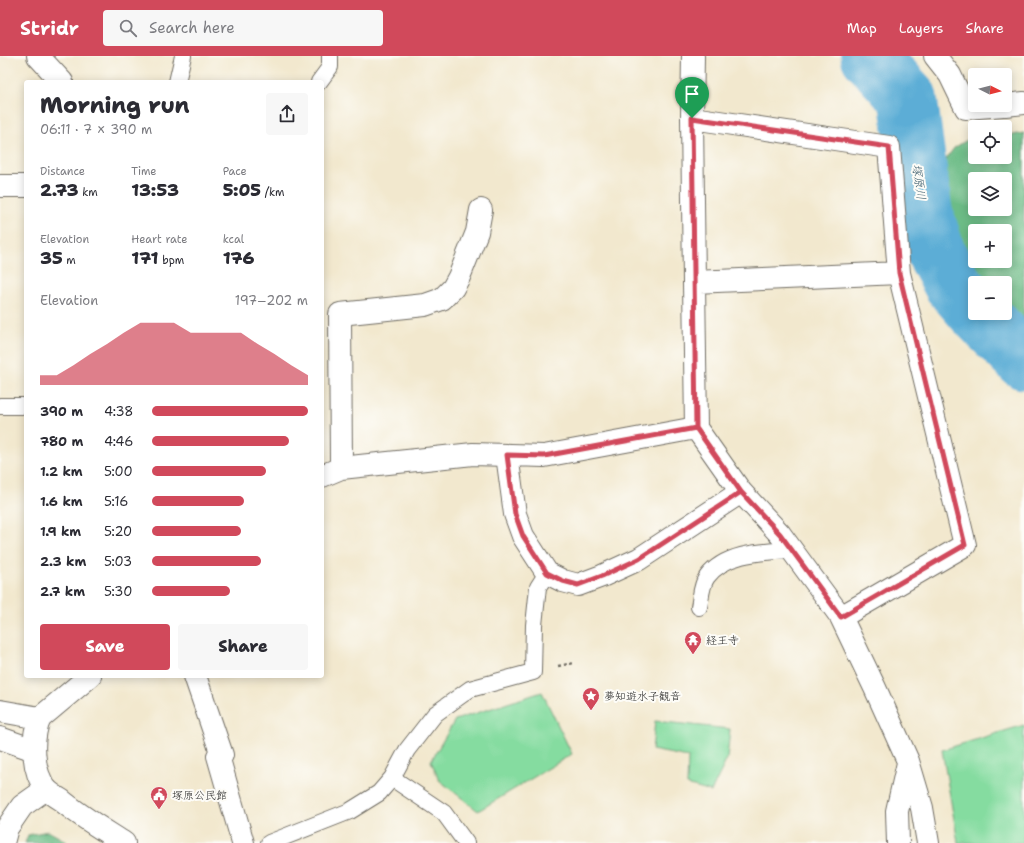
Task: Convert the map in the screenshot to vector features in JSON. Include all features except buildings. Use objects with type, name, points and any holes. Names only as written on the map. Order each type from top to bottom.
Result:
[{"type":"street","points":[[38,56],[60,80]]},
{"type":"street","points":[[693,56],[692,118],[696,428],[741,492],[780,534],[841,617],[908,761],[922,808],[928,843]]},
{"type":"street","points":[[935,56],[950,75],[966,108],[968,108]]},
{"type":"street","points":[[1012,104],[1024,103]]},
{"type":"street","points":[[692,118],[889,147],[899,273],[965,545],[841,617]]},
{"type":"street","points":[[0,186],[24,186]]},
{"type":"street","points":[[481,210],[477,232],[459,277],[453,288],[442,299],[425,306],[340,314],[332,472],[473,454],[544,456],[696,428]]},
{"type":"street","points":[[694,282],[899,273]]},
{"type":"street","points":[[507,455],[515,514],[523,536],[547,573],[563,581],[578,585],[639,559],[741,492]]},
{"type":"street","points":[[88,678],[40,718],[35,728],[34,750],[39,774],[46,789],[75,812],[124,843]]},
{"type":"street","points":[[196,678],[222,755],[218,756],[243,843]]},
{"type":"street","points":[[0,712],[40,718]]},
{"type":"street","points":[[0,738],[34,750]]},
{"type":"street","points":[[898,843],[898,811],[908,761]]},
{"type":"street","points":[[3,843],[7,828],[22,806],[46,789]]},
{"type":"lane","points":[[177,80],[183,56]]},
{"type":"lane","points":[[320,80],[330,67],[330,56]]},
{"type":"lane","points":[[0,406],[24,406]]},
{"type":"lane","points":[[699,607],[702,589],[706,578],[725,562],[756,552],[792,550]]},
{"type":"lane","points":[[269,843],[350,811],[380,793],[392,778],[407,750],[435,714],[470,690],[533,672],[534,625],[538,587],[547,573]]},
{"type":"lane","points":[[392,778],[444,813],[466,843]]},
{"type":"green space","points":[[1024,133],[1024,347],[997,320],[1012,320],[1012,276],[968,276],[968,283],[954,262],[942,228],[938,202],[946,159],[954,148],[967,140],[968,164],[1012,164],[1012,135]]},
{"type":"green space","points":[[542,692],[572,754],[478,811],[439,780],[431,761],[455,720]]},
{"type":"green space","points":[[655,721],[730,729],[727,759],[711,792],[687,785],[688,757],[652,750]]},
{"type":"green space","points":[[1024,725],[1024,843],[958,843],[942,750]]},
{"type":"green space","points":[[48,831],[66,841],[66,843],[25,843],[28,835]]},
{"type":"waterway","name":"塚原川","points":[[870,56],[908,98],[923,211],[936,253],[952,283],[968,302]]},
{"type":"waterway","name":"塚原川","points":[[985,320],[1024,360]]},
{"type":"place","name":"経王寺","points":[[693,655]]},
{"type":"place","name":"夢知遊水子観音","points":[[591,711]]},
{"type":"place","name":"塚原公民館","points":[[159,810]]},
{"type":"route","points":[[692,118],[696,428],[741,492],[639,559],[578,585],[563,581],[547,573],[523,536],[515,514],[507,455],[544,456],[696,428],[719,460],[741,492],[780,534],[841,617],[965,545],[899,273],[889,147],[692,118]]}]
